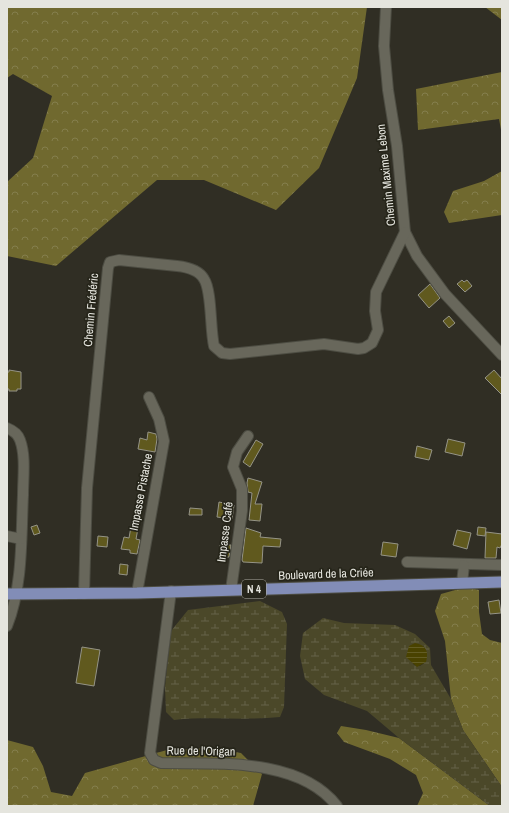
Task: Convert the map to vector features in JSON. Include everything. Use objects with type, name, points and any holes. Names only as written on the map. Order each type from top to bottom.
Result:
[{"type":"main road","name":"Boulevard de la Criée","points":[[12,595],[137,593],[502,582]]},
{"type":"street","name":"Chemin Maxime Lebon","points":[[386,7],[384,46],[388,90],[397,146],[405,232],[417,256],[445,294],[502,355]]},
{"type":"street","name":"Chemin Frédéric","points":[[84,594],[87,488],[108,268],[110,262],[119,260],[186,267],[200,274],[207,284],[214,346],[222,353],[230,354],[324,344],[358,348],[368,346],[376,338],[378,330],[375,311],[376,292],[405,232]]},
{"type":"street","name":"Impasse Pistache","points":[[137,593],[143,551],[164,441],[159,419],[148,397]]},
{"type":"street","points":[[7,428],[16,433],[20,440],[24,467],[21,539],[7,626]]},
{"type":"street","name":"Impasse Café","points":[[230,590],[242,512],[242,489],[233,466],[237,452],[248,436]]},
{"type":"street","points":[[7,536],[21,539]]},
{"type":"street","points":[[407,562],[502,565]]},
{"type":"street","points":[[462,583],[464,565]]},
{"type":"street","name":"Rue de l'Origan","points":[[171,591],[150,754],[154,760],[161,763],[246,764],[272,769],[287,774],[321,791],[337,806]]},
{"type":"green space","points":[[7,7],[367,7],[357,78],[319,168],[276,210],[204,180],[157,180],[56,266],[7,256],[7,182],[33,158],[52,96],[13,74],[7,78]]},
{"type":"green space","points":[[485,7],[502,7],[502,20]]},
{"type":"green space","points":[[502,72],[502,135],[499,119],[418,130],[416,89]]},
{"type":"green space","points":[[502,171],[502,215],[449,223],[444,212],[453,191],[484,181]]},
{"type":"green space","points":[[466,587],[479,590],[479,612],[482,634],[490,640],[502,643],[502,787],[463,730],[451,699],[445,641],[435,611],[441,594]]},
{"type":"green space","points":[[260,601],[282,612],[287,624],[284,707],[280,717],[254,719],[201,718],[174,720],[166,712],[165,687],[171,631],[188,610]]},
{"type":"green space","points":[[323,618],[344,623],[395,625],[415,634],[430,648],[431,665],[451,699],[463,730],[502,787],[502,806],[490,806],[399,738],[367,711],[324,695],[305,679],[300,656],[303,633]],"holes":[[[423,646],[425,648],[426,662],[420,666],[414,665],[408,657]]]},
{"type":"green space","points":[[341,726],[399,738],[490,806],[417,806],[423,793],[416,775],[390,759],[344,742],[337,733]]},
{"type":"green space","points":[[7,740],[33,747],[43,766],[51,792],[72,796],[85,773],[167,750],[210,748],[241,753],[262,774],[253,806],[7,806]]},
{"type":"shaded area","points":[[415,643],[422,645],[427,652],[426,662],[417,667],[406,657],[409,646]]},
{"type":"building","points":[[462,280],[464,282],[467,280],[472,286],[465,292],[457,284]]},
{"type":"building","points":[[430,284],[440,298],[429,308],[418,295]]},
{"type":"building","points":[[449,316],[455,323],[449,328],[443,321]]},
{"type":"building","points":[[9,370],[21,372],[21,389],[17,389],[17,391],[9,391],[9,389],[7,389],[7,372],[9,372]]},
{"type":"building","points":[[494,370],[502,379],[502,395],[485,378]]},
{"type":"building","points":[[148,432],[156,434],[157,439],[155,452],[138,449],[140,438],[147,440]]},
{"type":"building","points":[[448,439],[465,443],[462,456],[445,452]]},
{"type":"building","points":[[256,440],[263,444],[250,467],[243,462]]},
{"type":"building","points":[[417,446],[432,450],[429,460],[415,457]]},
{"type":"building","points":[[248,478],[262,482],[255,504],[262,504],[260,521],[249,520],[252,493],[248,492]]},
{"type":"building","points":[[219,502],[234,505],[232,519],[217,517]]},
{"type":"building","points":[[190,508],[202,509],[202,515],[189,515]]},
{"type":"building","points":[[132,521],[139,523],[136,539],[140,540],[137,554],[130,553],[130,550],[121,549],[124,537],[129,538]]},
{"type":"building","points":[[37,525],[40,533],[34,535],[31,527]]},
{"type":"building","points":[[478,527],[486,528],[485,536],[477,535]]},
{"type":"building","points":[[246,528],[261,533],[260,537],[281,539],[280,547],[263,546],[262,563],[243,562]]},
{"type":"building","points":[[457,530],[471,533],[467,549],[453,545]]},
{"type":"building","points":[[486,532],[502,534],[502,544],[500,548],[497,547],[496,558],[485,558]]},
{"type":"building","points":[[98,536],[108,537],[107,547],[97,546]]},
{"type":"building","points":[[383,542],[398,544],[396,557],[381,555]]},
{"type":"building","points":[[220,545],[231,545],[229,557],[220,557]]},
{"type":"building","points":[[120,564],[128,565],[127,575],[119,574]]},
{"type":"building","points":[[499,600],[501,613],[490,614],[488,602]]},
{"type":"building","points":[[82,647],[100,650],[94,686],[76,683]]}]
